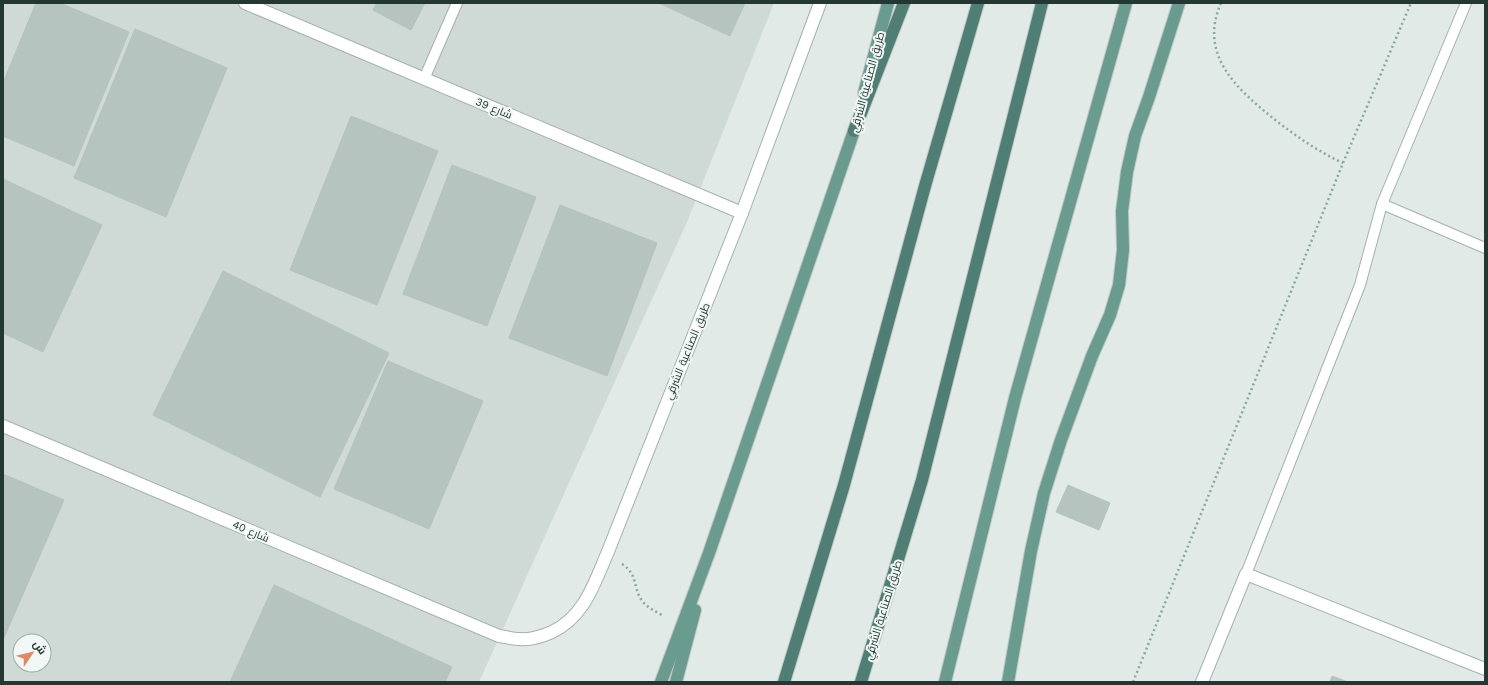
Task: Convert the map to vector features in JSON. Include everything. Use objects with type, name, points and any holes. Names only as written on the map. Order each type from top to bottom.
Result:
[{"type":"highway","points":[[854,131],[904,3]]},
{"type":"highway","points":[[784,682],[844,485],[925,186],[978,3]]},
{"type":"highway","name":"طريق الصناعية الشرقي","points":[[861,682],[922,480],[1042,3]]},
{"type":"main road","name":"طريق الصناعية الشرقي","points":[[661,682],[709,552],[854,131],[888,3]]},
{"type":"main road","points":[[945,682],[1015,398],[1126,3]]},
{"type":"main road","points":[[1008,682],[1029,559],[1044,493],[1061,440],[1092,356],[1110,315],[1118,285],[1123,250],[1122,210],[1127,172],[1135,136],[1150,97],[1180,3]]},
{"type":"main road","points":[[676,682],[709,552]]},
{"type":"street","name":"شارع 39","points":[[246,3],[742,213]]},
{"type":"street","name":"طريق الصناعية الشرقي","points":[[499,636],[521,639],[542,636],[562,627],[579,612],[590,594],[742,213],[820,3]]},
{"type":"street","name":"شارع 40","points":[[3,426],[499,636]]},
{"type":"street","points":[[1202,682],[1246,574],[1485,669]]},
{"type":"lane","points":[[424,79],[457,3]]},
{"type":"lane","points":[[1246,574],[1360,285],[1382,204],[1466,3]]},
{"type":"lane","points":[[1382,204],[1485,248]]},
{"type":"path","points":[[1221,3],[1214,25],[1214,37],[1216,50],[1222,66],[1230,78],[1242,92],[1301,140],[1325,155],[1343,163]]},
{"type":"path","points":[[1133,682],[1343,163],[1410,3]]},
{"type":"path","points":[[607,554],[627,567],[634,576],[636,589],[643,603],[681,626]]},
{"type":"shaded area","points":[[3,3],[774,3],[687,222],[479,682],[3,682]]},
{"type":"building","points":[[36,3],[60,3],[129,32],[74,166],[3,136],[3,83]]},
{"type":"building","points":[[377,3],[425,3],[411,30],[373,10]]},
{"type":"building","points":[[659,3],[745,3],[730,36]]},
{"type":"building","points":[[135,29],[227,68],[166,217],[74,178]]},
{"type":"building","points":[[351,116],[438,151],[377,305],[290,270]]},
{"type":"building","points":[[452,165],[536,197],[487,326],[403,294]]},
{"type":"building","points":[[3,179],[102,225],[43,352],[3,333]]},
{"type":"building","points":[[560,205],[657,243],[607,376],[509,338]]},
{"type":"building","points":[[223,271],[389,353],[320,497],[153,415]]},
{"type":"building","points":[[388,361],[483,401],[429,529],[334,489]]},
{"type":"building","points":[[3,474],[64,500],[3,640]]},
{"type":"building","points":[[1068,485],[1110,503],[1099,530],[1056,512]]},
{"type":"building","points":[[274,585],[452,667],[445,682],[230,682]]},
{"type":"building","points":[[1332,676],[1348,682],[1330,682]]}]
